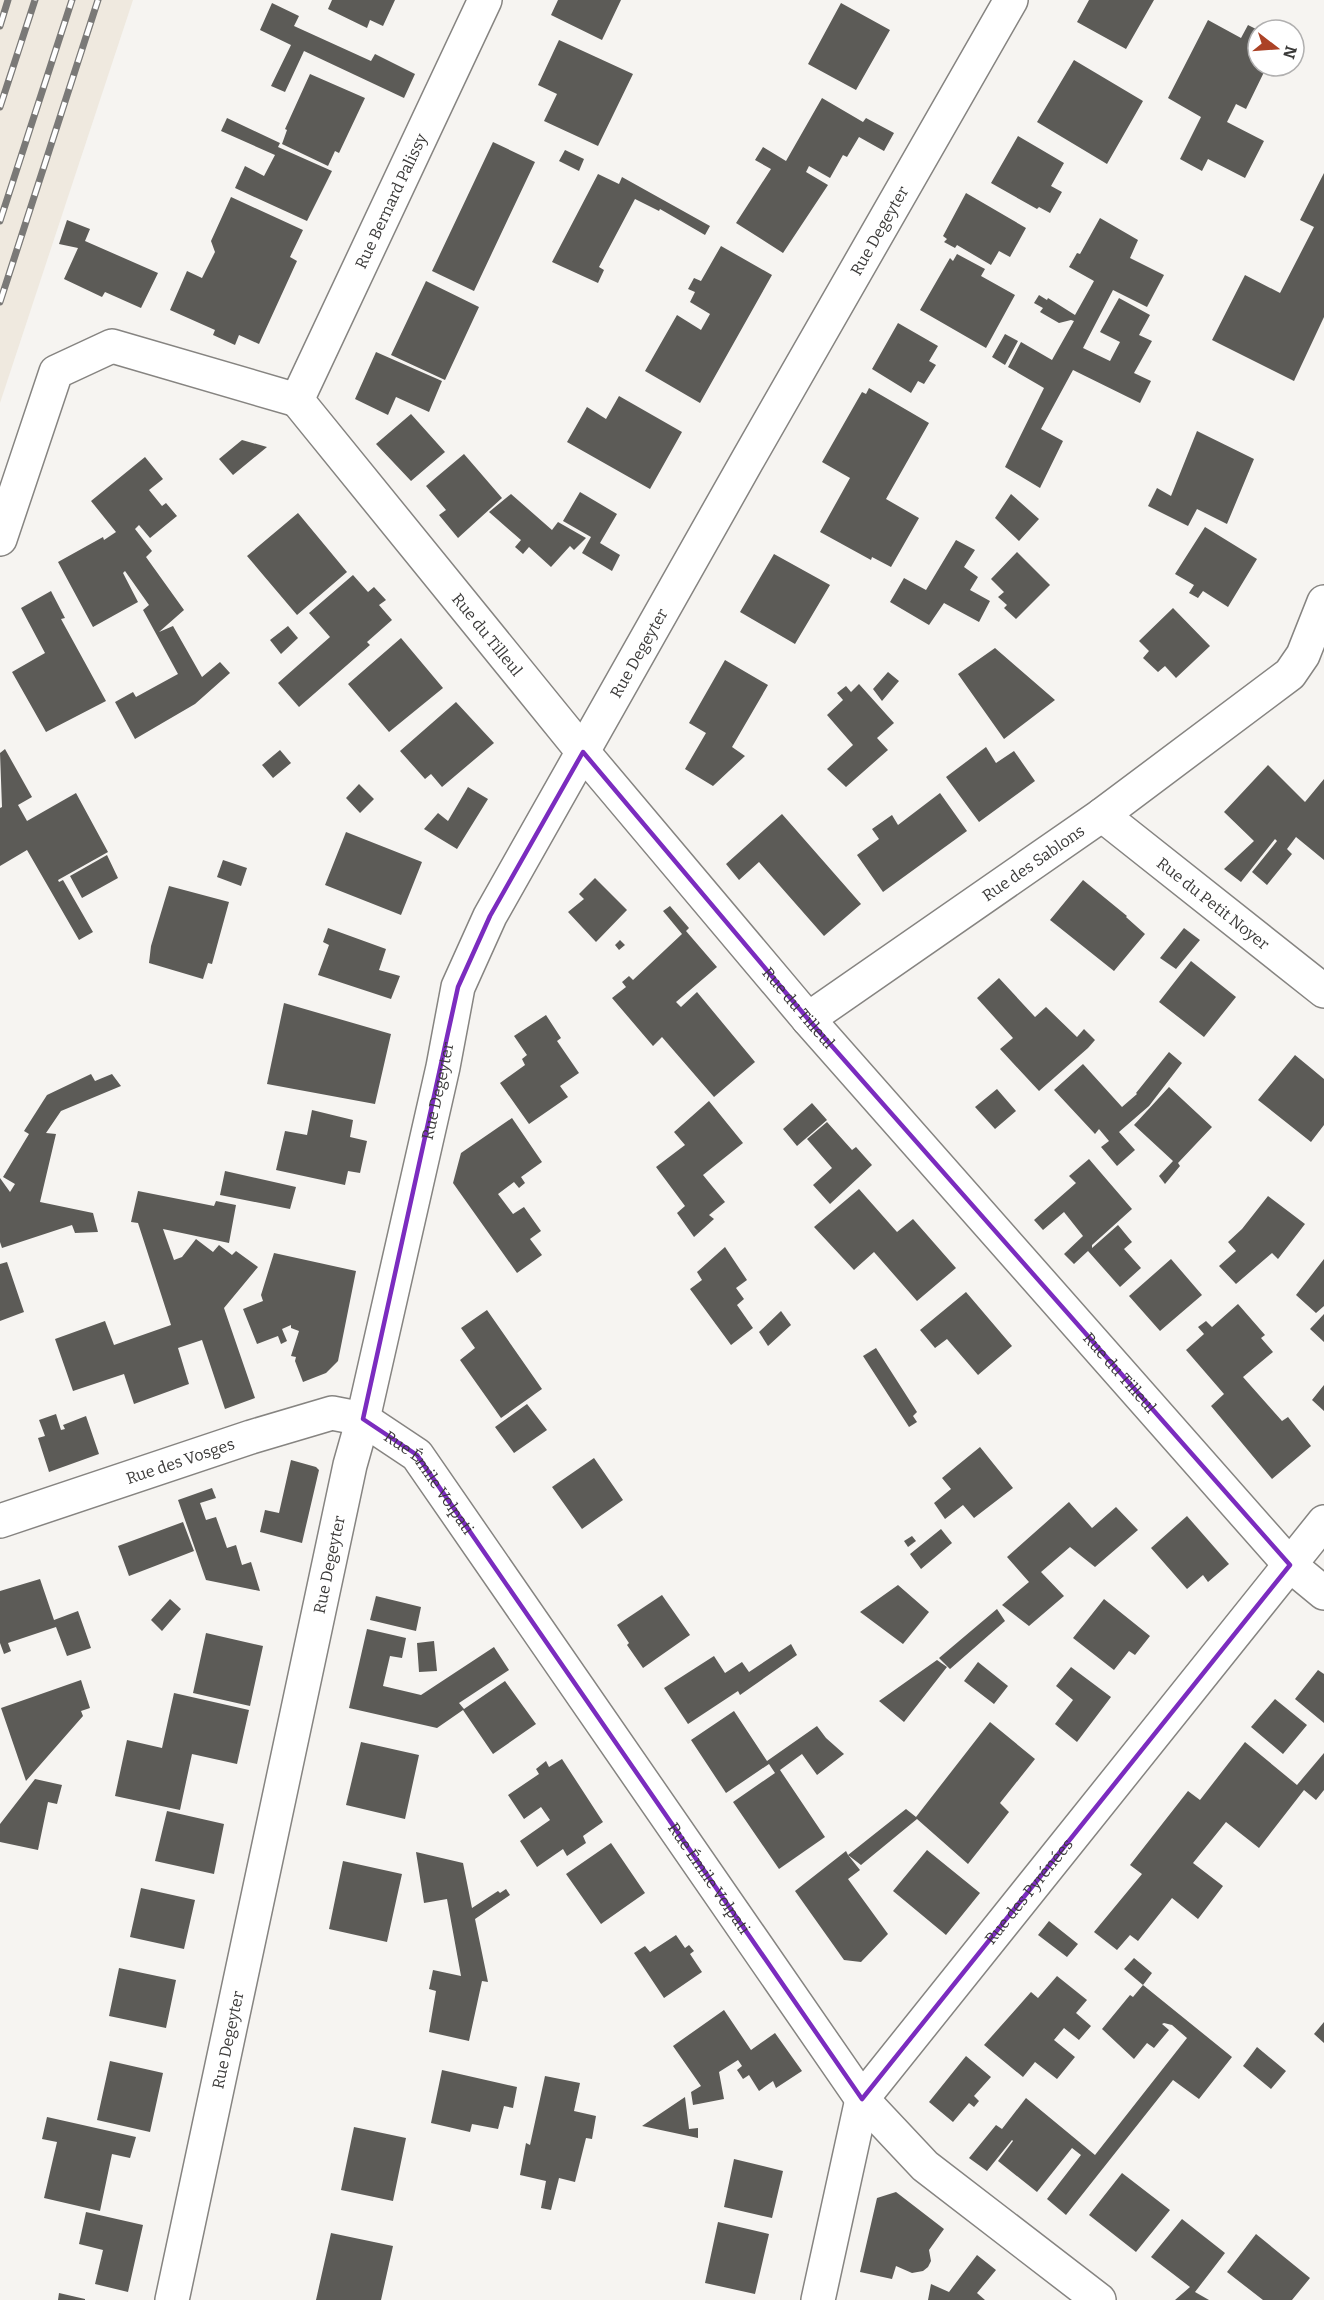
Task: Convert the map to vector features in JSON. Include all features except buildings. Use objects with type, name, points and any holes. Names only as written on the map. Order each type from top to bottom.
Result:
[{"type":"street","name":"Rue Bernard Palissy","points":[[297,400],[485,0]]},
{"type":"street","name":"Rue Degeyter","points":[[171,2300],[348,1477],[443,1067],[458,987],[490,916],[1011,0]]},
{"type":"street","points":[[0,539],[56,372],[112,346],[297,400]]},
{"type":"street","name":"Rue du Tilleul","points":[[297,400],[583,752],[808,1019],[1290,1565],[1324,1593]]},
{"type":"street","name":"Rue des Sablons","points":[[808,1019],[1102,815],[1290,674],[1303,655],[1324,602]]},
{"type":"street","name":"Rue du Petit Noyer","points":[[1102,815],[1324,991]]},
{"type":"street","name":"Rue des Vosges","points":[[0,1521],[251,1437],[332,1413],[363,1419]]},
{"type":"street","name":"Rue Émile Volpati","points":[[363,1419],[417,1455],[862,2098],[924,2166],[1099,2300]]},
{"type":"street","name":"Rue des Pyrénées","points":[[818,2300],[862,2098],[1324,1522]]},
{"type":"highlighted area","points":[[583,752],[808,1019],[1290,1565],[862,2099],[417,1455],[363,1419],[458,987],[490,916]]},
{"type":"shaded area","points":[[0,0],[133,0],[0,403]]},
{"type":"railway","points":[[0,26],[8,0]]},
{"type":"railway","points":[[0,107],[35,0]]},
{"type":"railway","points":[[0,221],[72,0]]},
{"type":"railway","points":[[0,302],[98,0]]}]
